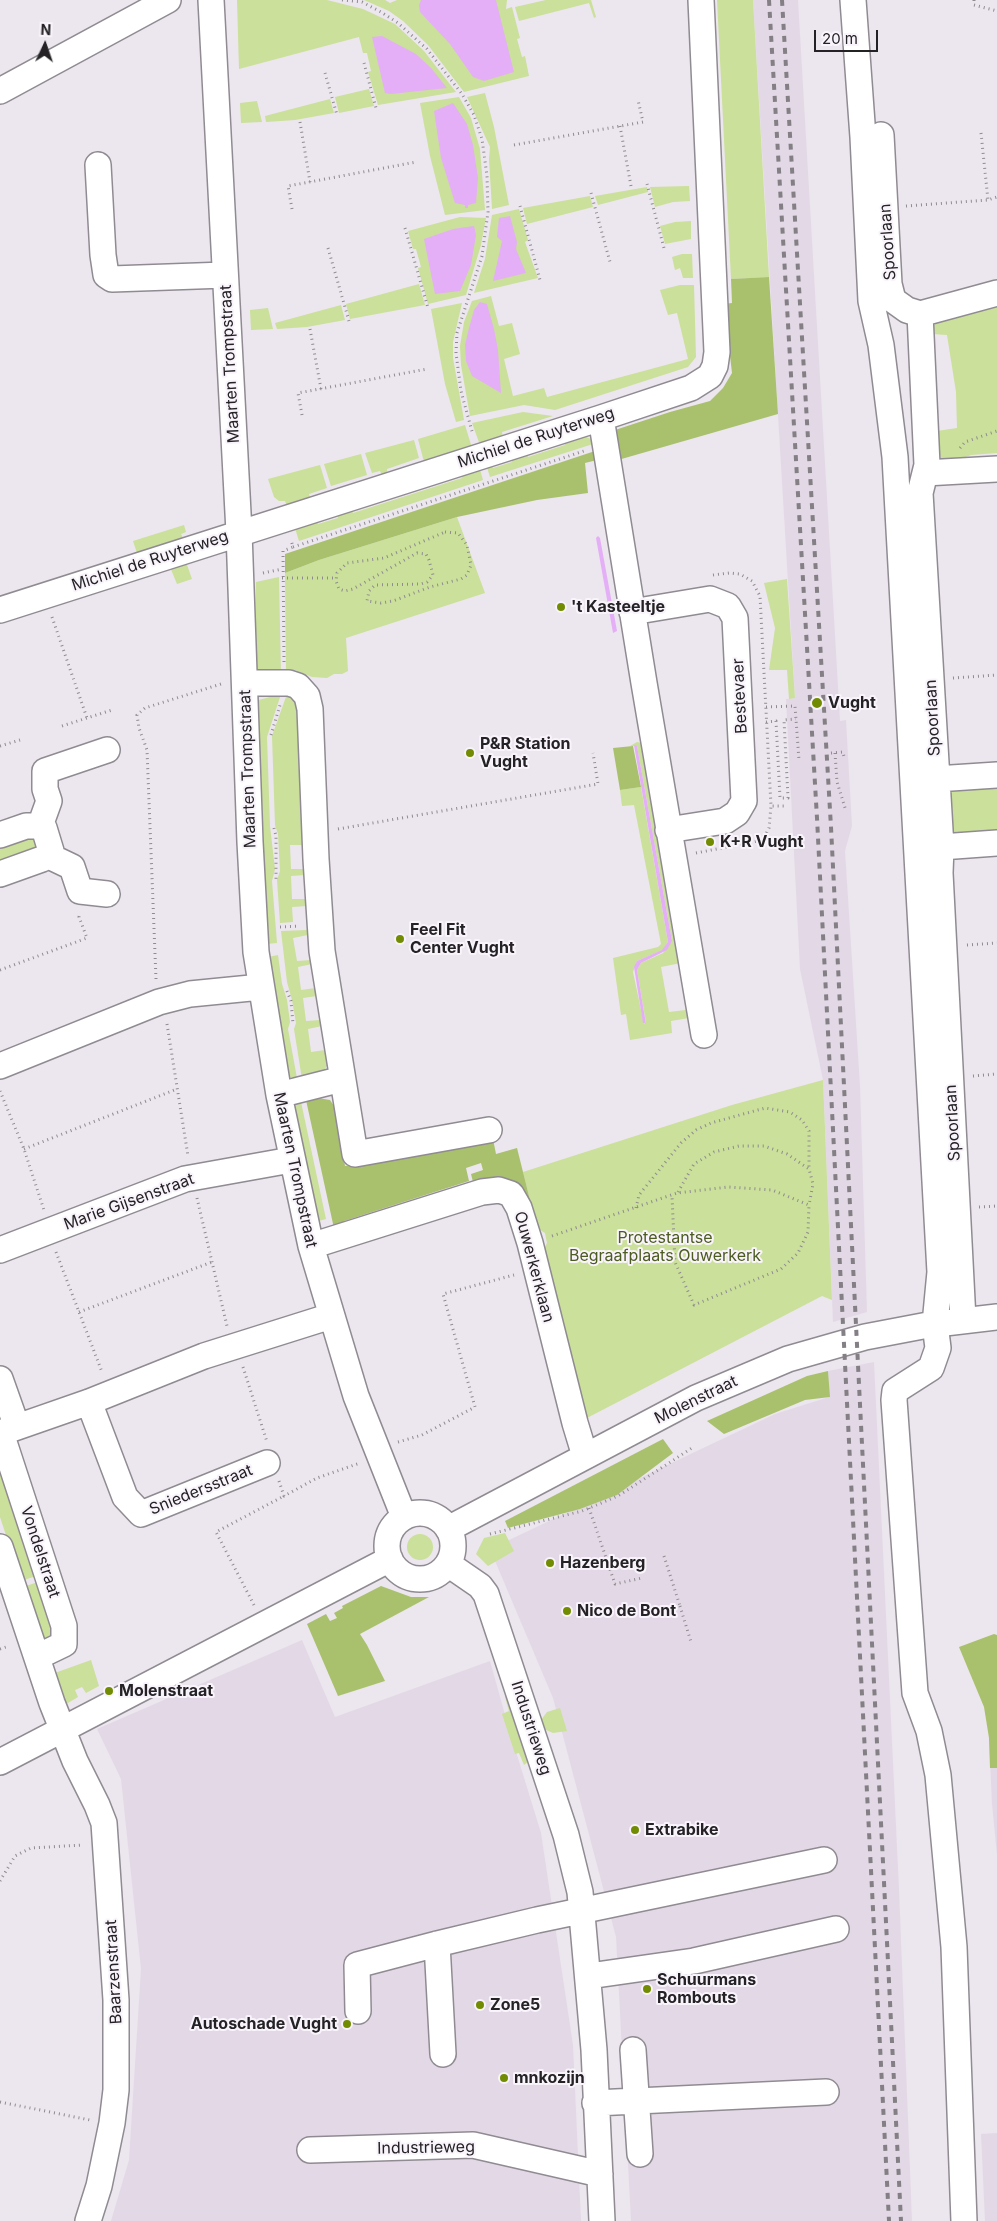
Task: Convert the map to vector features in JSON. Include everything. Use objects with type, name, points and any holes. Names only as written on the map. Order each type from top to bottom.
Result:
[{"type":"street","points":[[0,91],[168,0]]},
{"type":"street","name":"Maarten Trompstraat","points":[[211,0],[239,532],[253,908],[272,986],[278,1095],[311,1246],[356,1396],[404,1517]]},
{"type":"street","name":"Michiel de Ruyterweg","points":[[0,610],[239,532],[601,418],[691,388],[710,376],[715,366],[717,352],[701,0]]},
{"type":"street","points":[[853,0],[864,137],[871,301],[881,345],[896,467],[940,1272],[936,1324],[938,1348],[931,1368],[895,1391],[894,1400],[906,1542],[915,1693],[929,1731],[938,1775],[954,1947],[964,2221]]},
{"type":"street","name":"Spoorlaan","points":[[880,135],[889,284],[893,300],[907,310],[920,314],[927,465],[920,493],[940,847],[963,1320]]},
{"type":"street","points":[[98,165],[103,255],[106,275],[112,279],[225,275]]},
{"type":"street","points":[[920,314],[997,293]]},
{"type":"street","points":[[601,418],[668,830],[704,1035]]},
{"type":"street","points":[[925,474],[997,469]]},
{"type":"street","name":"Bestevaer","points":[[632,612],[710,599],[728,606],[736,618],[744,801],[737,812],[725,821],[668,830]]},
{"type":"street","points":[[245,682],[285,683],[298,686],[307,696],[310,709],[322,951],[355,1154],[489,1130]]},
{"type":"street","points":[[40,826],[49,801],[45,771],[107,750]]},
{"type":"street","points":[[936,779],[997,775]]},
{"type":"street","points":[[0,834],[26,826],[40,826],[44,828],[52,851],[49,856],[32,864],[0,874]]},
{"type":"street","points":[[940,847],[997,843]]},
{"type":"street","points":[[49,856],[72,867],[80,891],[98,893]]},
{"type":"street","points":[[0,1066],[157,1002],[190,994],[272,986]]},
{"type":"street","points":[[278,1095],[342,1078]]},
{"type":"street","name":"Marie Gijsenstraat","points":[[0,1250],[178,1182],[291,1160]]},
{"type":"street","name":"Ouwerkerklaan","points":[[311,1246],[482,1192],[499,1190],[511,1194],[519,1208],[533,1255],[585,1456]]},
{"type":"street","points":[[6,1431],[89,1402],[236,1345],[331,1316]]},
{"type":"street","name":"Molenstraat","points":[[448,1529],[696,1398],[788,1359],[865,1337],[936,1324],[997,1317]]},
{"type":"street","name":"Vondelstraat","points":[[0,1379],[6,1431],[64,1626],[64,1644],[37,1657]]},
{"type":"street","name":"Sniedersstraat","points":[[89,1402],[125,1497],[142,1514],[271,1463]]},
{"type":"street","points":[[423,1513],[438,1519],[448,1529],[453,1550],[448,1564],[437,1574],[427,1578],[416,1579],[406,1576],[397,1570],[390,1559],[387,1542],[395,1524],[404,1517],[423,1513]]},
{"type":"street","points":[[0,1547],[62,1729]]},
{"type":"street","points":[[0,1762],[390,1559]]},
{"type":"street","name":"Industrieweg","points":[[448,1564],[480,1586],[486,1594],[566,1835],[583,1911],[589,1976],[602,2221]]},
{"type":"street","name":"Baarzenstraat","points":[[62,1729],[75,1761],[98,1805],[104,1823],[116,2000],[116,2090],[112,2123],[99,2186],[88,2221]]},
{"type":"street","points":[[358,2011],[358,1965],[437,1944],[583,1911],[824,1860]]},
{"type":"street","points":[[589,1976],[694,1961],[836,1929]]},
{"type":"street","points":[[437,1944],[443,2054]]},
{"type":"street","points":[[633,2050],[640,2154]]},
{"type":"street","points":[[596,2103],[637,2103],[826,2092]]},
{"type":"street","name":"Industrieweg","points":[[310,2150],[473,2144],[600,2174]]},
{"type":"path","points":[[342,0],[362,2],[381,12],[398,23],[427,49],[462,94],[474,115],[482,139],[487,176],[488,212],[482,256],[457,333],[456,353],[461,391],[478,456]]},
{"type":"path","points":[[974,0],[974,4],[997,12]]},
{"type":"path","points":[[364,63],[376,108]]},
{"type":"path","points":[[325,73],[337,115]]},
{"type":"path","points":[[514,145],[643,122],[638,100]]},
{"type":"path","points":[[300,122],[310,182]]},
{"type":"path","points":[[620,126],[631,186]]},
{"type":"path","points":[[981,133],[988,200]]},
{"type":"path","points":[[292,209],[288,186],[416,162]]},
{"type":"path","points":[[648,184],[664,248]]},
{"type":"path","points":[[591,193],[610,262]]},
{"type":"path","points":[[885,207],[988,200],[997,197]]},
{"type":"path","points":[[520,206],[540,280]]},
{"type":"path","points":[[406,228],[428,308]]},
{"type":"path","points":[[328,248],[349,321]]},
{"type":"path","points":[[310,329],[321,389]]},
{"type":"path","points":[[302,415],[298,393],[427,369]]},
{"type":"path","points":[[286,518],[292,547],[606,443]]},
{"type":"path","points":[[444,532],[458,533],[466,541],[471,566],[467,575],[461,579],[381,603],[367,601],[369,591],[375,586],[421,584],[427,582],[433,575],[426,554],[417,553],[408,556],[348,590],[339,589],[336,578],[339,570],[347,563],[384,558],[444,532]]},
{"type":"path","name":"Maarten Trompstraat","points":[[270,737],[283,696],[285,683],[283,551],[292,547]]},
{"type":"path","points":[[282,578],[336,578]]},
{"type":"path","points":[[45,595],[86,718]]},
{"type":"path","points":[[931,680],[997,675]]},
{"type":"path","points":[[157,1002],[147,750],[139,728],[137,715],[145,708],[222,684],[245,682]]},
{"type":"path","points":[[766,707],[796,706],[799,760]]},
{"type":"path","points":[[62,726],[112,710]]},
{"type":"path","points":[[766,722],[776,721],[780,798],[788,798],[784,720],[796,719]]},
{"type":"path","points":[[0,746],[20,740]]},
{"type":"path","points":[[844,757],[843,752],[833,753],[837,782],[846,811]]},
{"type":"path","points":[[315,832],[598,784],[593,753]]},
{"type":"path","name":"Maarten Trompstraat","points":[[273,824],[276,836],[278,872],[275,884]]},
{"type":"path","points":[[0,970],[87,938],[79,917],[98,893]]},
{"type":"path","points":[[278,922],[279,931]]},
{"type":"path","points":[[944,947],[997,944]]},
{"type":"path","points":[[272,986],[291,1001],[293,1023],[291,1029]]},
{"type":"path","points":[[24,1149],[177,1089]]},
{"type":"path","points":[[636,1208],[639,1195],[681,1143],[696,1130],[710,1123],[765,1108],[790,1112],[802,1120],[809,1131],[809,1169],[813,1184],[809,1205],[808,1232],[798,1252],[781,1269],[694,1305],[675,1262],[672,1196]]},
{"type":"path","points":[[263,1624],[216,1532],[317,1478],[422,1434],[475,1407],[443,1294],[507,1278],[533,1255],[636,1208],[672,1196],[678,1192],[694,1164],[714,1152],[739,1146],[764,1146],[787,1154],[809,1169]]},
{"type":"path","points":[[678,1192],[752,1187],[772,1190],[809,1205]]},
{"type":"path","points":[[79,1312],[212,1262]]},
{"type":"path","points":[[236,1345],[271,1463],[284,1496]]},
{"type":"path","points":[[476,1513],[486,1535],[589,1508],[618,1496],[692,1448]]},
{"type":"path","points":[[589,1508],[615,1584],[642,1578]]},
{"type":"path","points":[[664,1556],[691,1642]]},
{"type":"path","points":[[0,1881],[15,1856],[31,1848],[106,1844]]},
{"type":"path","points":[[0,2102],[112,2123]]},
{"type":"shaded area","points":[[421,0],[496,0],[514,72],[484,81],[473,77],[450,44],[420,12],[419,5]]},
{"type":"shaded area","points":[[753,0],[798,0],[840,721],[846,720],[852,826],[845,851],[860,1086],[867,1312],[833,1322],[823,1080],[800,969],[786,699],[795,698]]},
{"type":"shaded area","points":[[382,36],[416,54],[431,68],[447,88],[385,93],[372,37]]},
{"type":"shaded area","points":[[453,103],[467,124],[473,145],[478,178],[476,203],[468,205],[468,208],[465,208],[465,205],[455,203],[441,158],[434,111]]},
{"type":"shaded area","points":[[510,216],[517,242],[516,249],[526,273],[493,281],[502,241],[497,237],[499,218]]},
{"type":"shaded area","points":[[474,226],[476,235],[471,265],[460,291],[435,294],[424,239],[453,229]]},
{"type":"shaded area","points":[[480,302],[487,304],[494,329],[498,350],[501,393],[472,376],[466,361],[465,345],[469,328],[474,310]]},
{"type":"shaded area","points":[[598,536],[600,538],[617,631],[613,633],[596,538]]},
{"type":"shaded area","points":[[634,745],[637,746],[672,941],[667,950],[641,963],[637,970],[646,1024],[643,1023],[634,967],[637,961],[662,950],[668,942]]},
{"type":"shaded area","points":[[874,1362],[899,1889],[912,2221],[631,2221],[616,1937],[553,1698],[490,1549],[775,1414],[829,1397],[828,1371]]},
{"type":"shaded area","points":[[302,1640],[335,1717],[490,1661],[541,1833],[573,2045],[581,2221],[111,2221],[129,2160],[141,1969],[121,1779],[97,1729]]},
{"type":"shaded area","points":[[989,1738],[997,1738],[997,1855],[992,1804]]},
{"type":"shaded area","points":[[997,2133],[997,2221],[985,2221],[981,2134]]},
{"type":"green space","points":[[237,0],[327,0],[363,9],[395,24],[424,51],[456,92],[378,105],[368,72],[371,71],[367,53],[363,53],[359,37],[239,69]]},
{"type":"green space","points":[[364,0],[385,0],[390,3],[397,0],[507,0],[506,9],[512,7],[520,38],[517,39],[522,57],[525,56],[529,76],[464,92],[428,45],[403,21],[389,11]]},
{"type":"green space","points":[[546,0],[591,0],[596,17],[594,18],[589,3],[519,21],[515,7]]},
{"type":"green space","points":[[717,0],[753,0],[769,277],[731,279]]},
{"type":"green space","points":[[369,89],[374,106],[339,113],[335,97]]},
{"type":"green space","points":[[485,93],[494,127],[509,205],[492,209],[490,147],[467,97]]},
{"type":"green space","points":[[459,97],[471,118],[480,149],[485,210],[445,215],[430,156],[420,103]]},
{"type":"green space","points":[[330,99],[334,113],[295,120],[266,122],[265,116]]},
{"type":"green space","points":[[257,101],[262,122],[241,123],[240,103]]},
{"type":"green space","points":[[689,186],[690,201],[673,202],[655,207],[650,187]]},
{"type":"green space","points":[[647,187],[648,192],[598,205],[595,196]]},
{"type":"green space","points":[[590,196],[593,207],[527,224],[523,208]]},
{"type":"green space","points":[[519,209],[528,240],[525,242],[538,278],[474,293],[485,259],[492,215]]},
{"type":"green space","points":[[460,217],[486,218],[481,245],[466,295],[428,304],[418,268],[421,267],[408,231]]},
{"type":"green space","points":[[691,221],[691,239],[665,244],[660,226],[675,222]]},
{"type":"green space","points":[[692,254],[693,278],[683,278],[680,268],[675,270],[672,257]]},
{"type":"green space","points":[[769,277],[778,414],[618,460],[612,431],[710,401],[723,388],[732,373],[724,304],[732,303],[731,279]]},
{"type":"green space","points":[[419,284],[425,305],[350,319],[346,304]]},
{"type":"green space","points":[[680,285],[694,285],[696,357],[688,367],[555,410],[524,405],[470,416],[461,365],[460,346],[464,322],[472,301],[491,296],[499,326],[512,323],[520,354],[504,359],[513,396],[544,388],[547,397],[688,359],[677,313],[668,315],[660,290]]},
{"type":"green space","points":[[462,303],[453,342],[453,358],[464,420],[456,422],[445,384],[431,309]]},
{"type":"green space","points":[[341,305],[345,320],[307,327],[277,329],[275,323]]},
{"type":"green space","points":[[997,307],[997,453],[971,455],[941,461],[937,431],[957,428],[956,392],[947,335],[931,334],[931,327],[938,322]]},
{"type":"green space","points":[[268,308],[273,329],[251,330],[250,310]]},
{"type":"green space","points":[[523,412],[553,416],[502,432],[503,437],[480,445],[472,423]]},
{"type":"green space","points":[[465,425],[472,448],[424,462],[418,439]]},
{"type":"green space","points":[[581,435],[591,439],[593,444],[490,477],[486,464],[490,463],[493,468],[512,462],[511,458],[527,453],[528,457],[565,445],[564,440]]},
{"type":"green space","points":[[414,440],[419,458],[387,469],[387,474],[382,475],[380,471],[372,473],[365,453]]},
{"type":"green space","points":[[595,451],[597,460],[585,463],[588,493],[537,500],[457,517],[319,560],[285,573],[285,554]]},
{"type":"green space","points":[[361,454],[367,475],[331,486],[324,464]]},
{"type":"green space","points":[[320,465],[327,488],[309,494],[310,498],[287,506],[285,501],[279,501],[274,497],[268,479]]},
{"type":"green space","points":[[479,466],[483,480],[299,541],[294,525],[316,519],[318,524],[338,518],[337,514],[351,508],[353,513],[462,478],[461,473]]},
{"type":"green space","points":[[457,517],[485,593],[346,638],[348,671],[342,674],[334,674],[327,678],[312,677],[295,670],[286,670],[285,573],[319,560]]},
{"type":"green space","points":[[184,525],[186,532],[181,534],[183,538],[137,553],[133,541]]},
{"type":"green space","points":[[185,559],[192,579],[177,584],[170,567]]},
{"type":"green space","points":[[279,577],[281,676],[275,676],[254,669],[256,582]]},
{"type":"green space","points":[[787,579],[795,698],[789,699],[787,670],[769,670],[775,628],[764,583]]},
{"type":"green space","points":[[281,694],[267,737],[270,826],[275,869],[272,881],[277,943],[266,944],[255,701]]},
{"type":"green space","points":[[287,694],[290,694],[300,702],[305,845],[290,845],[291,869],[305,869],[305,875],[291,876],[292,899],[306,899],[307,906],[292,907],[293,922],[280,923],[277,880],[280,871],[278,834],[275,825],[272,736]]},
{"type":"green space","points":[[637,742],[647,744],[686,962],[661,967],[669,1012],[694,1009],[695,1017],[671,1021],[672,1033],[630,1040],[626,1014],[621,1015],[613,958],[658,947],[661,944],[634,805],[622,806],[620,790],[641,787],[668,942],[663,950],[637,961],[633,972],[644,1024],[646,1023],[637,970],[641,963],[663,953],[672,941],[637,746],[630,746]]},
{"type":"green space","points":[[633,746],[641,787],[620,790],[613,748]]},
{"type":"green space","points":[[997,784],[997,835],[948,838],[945,789]]},
{"type":"green space","points":[[31,837],[35,839],[36,848],[0,869],[0,840]]},
{"type":"green space","points":[[308,930],[308,935],[293,938],[297,961],[312,960],[312,964],[298,967],[301,990],[316,988],[317,996],[303,998],[306,1021],[321,1020],[322,1026],[308,1029],[311,1052],[325,1050],[328,1064],[323,1072],[302,1079],[294,1029],[296,1023],[287,982],[281,931]]},
{"type":"green space","points":[[278,955],[282,984],[287,1000],[290,1022],[288,1029],[297,1078],[286,1076],[268,957]]},
{"type":"green space","name":"Protestantse Begraafplaats Ouwerkerk","points":[[823,1080],[832,1300],[822,1296],[585,1419],[543,1251],[547,1243],[545,1233],[537,1228],[523,1172],[732,1105]]},
{"type":"green space","points":[[318,1098],[330,1100],[336,1109],[345,1166],[442,1151],[493,1139],[496,1154],[517,1148],[537,1228],[521,1196],[473,1182],[471,1174],[483,1170],[481,1163],[466,1168],[469,1181],[344,1221],[335,1233],[306,1100]]},
{"type":"green space","points":[[301,1102],[326,1219],[315,1222],[292,1107]]},
{"type":"green space","points":[[828,1371],[830,1397],[805,1400],[724,1434],[707,1421],[807,1376]]},
{"type":"green space","points":[[663,1439],[673,1453],[617,1495],[580,1509],[508,1528],[505,1521]]},
{"type":"green space","points":[[0,1458],[39,1575],[21,1581],[0,1517]]},
{"type":"green space","points":[[505,1533],[514,1551],[488,1566],[476,1554],[484,1538]]},
{"type":"green space","points":[[420,1534],[429,1538],[433,1547],[429,1556],[420,1560],[411,1556],[407,1547],[411,1538]]},
{"type":"green space","points":[[41,1581],[58,1630],[53,1640],[43,1640],[23,1587]]},
{"type":"green space","points":[[381,1586],[411,1597],[429,1597],[360,1634],[385,1681],[338,1696],[307,1624],[326,1614],[330,1621],[337,1618],[334,1613],[343,1608],[342,1606]]},
{"type":"green space","points":[[994,1634],[997,1635],[997,1768],[990,1768],[989,1738],[984,1707],[959,1647]]},
{"type":"green space","points":[[91,1660],[99,1686],[86,1693],[82,1687],[75,1690],[78,1697],[63,1706],[52,1674]]},
{"type":"green space","points":[[506,1696],[529,1761],[524,1765],[519,1753],[515,1754],[502,1714],[509,1711]]},
{"type":"green space","points":[[560,1708],[567,1731],[553,1733],[544,1729],[541,1720],[547,1712]]},
{"type":"railway","points":[[769,0],[817,818],[889,2221]]},
{"type":"railway","points":[[782,0],[831,827],[901,2221]]},
{"type":"place","name":"'t Kasteeltje","points":[[561,607]]},
{"type":"place","name":"Vught","points":[[817,703]]},
{"type":"place","name":"P&R Station Vught","points":[[470,753]]},
{"type":"place","name":"K+R Vught","points":[[710,842]]},
{"type":"place","name":"Feel Fit Center Vught","points":[[400,939]]},
{"type":"place","name":"Hazenberg","points":[[550,1563]]},
{"type":"place","name":"Nico de Bont","points":[[567,1611]]},
{"type":"place","name":"Molenstraat","points":[[109,1691]]},
{"type":"place","name":"Extrabike","points":[[635,1830]]},
{"type":"place","name":"Schuurmans Rombouts","points":[[647,1989]]},
{"type":"place","name":"Zone5","points":[[480,2005]]},
{"type":"place","name":"Autoschade Vught","points":[[347,2024]]},
{"type":"place","name":"mnkozijn","points":[[504,2078]]}]
